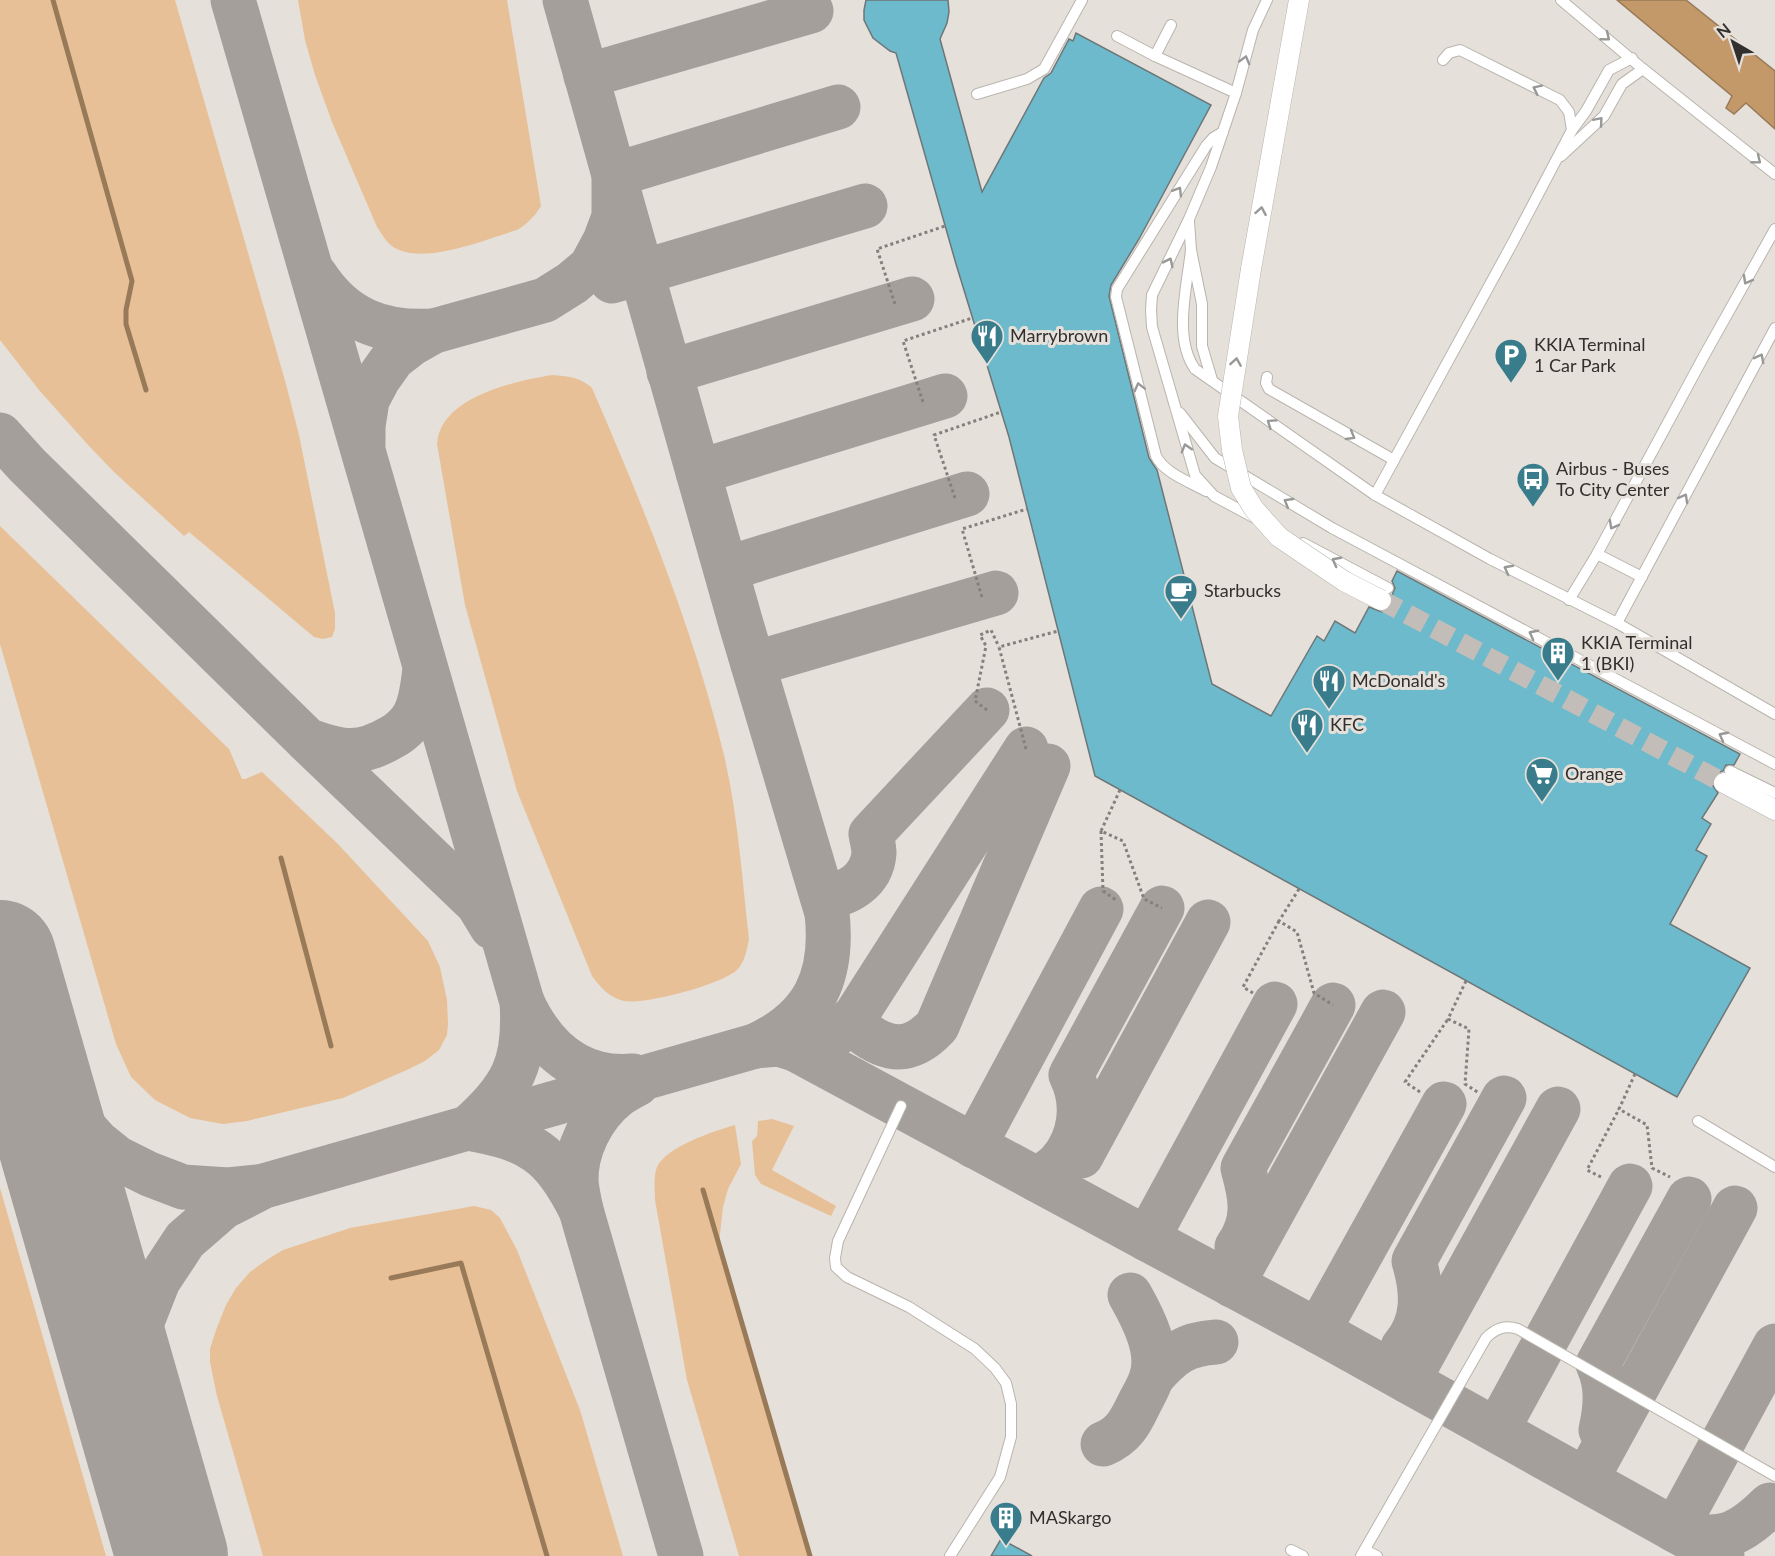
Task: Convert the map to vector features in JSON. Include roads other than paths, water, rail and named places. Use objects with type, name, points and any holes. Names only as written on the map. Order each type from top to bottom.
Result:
[{"type":"street","points":[[1299,1],[1251,269],[1228,416],[1232,450],[1241,488],[1254,509],[1279,537],[1344,581],[1384,594]]},
{"type":"street","points":[[1727,777],[1775,810]]},
{"type":"lane","points":[[977,94],[1027,79],[1044,69],[1055,53],[1082,0]]},
{"type":"lane","points":[[1214,496],[1195,475],[1185,445],[1152,327],[1152,295],[1211,167],[1236,93],[1253,30],[1267,0]]},
{"type":"lane","points":[[1561,0],[1643,69],[1775,174]]},
{"type":"lane","points":[[1155,56],[1171,25]]},
{"type":"lane","points":[[1118,36],[1155,56],[1236,93]]},
{"type":"lane","points":[[1443,60],[1449,53],[1460,50],[1560,100],[1569,112],[1572,130]]},
{"type":"lane","points":[[1375,495],[1572,130],[1586,111],[1609,70],[1632,58]]},
{"type":"lane","points":[[1556,160],[1605,116],[1622,84],[1643,69]]},
{"type":"lane","points":[[1223,132],[1206,146],[1117,289],[1116,297],[1159,462],[1172,473],[1384,594]]},
{"type":"lane","points":[[1189,219],[1191,250],[1202,304],[1202,346],[1212,380]]},
{"type":"lane","points":[[1569,600],[1597,554],[1775,229]]},
{"type":"lane","points":[[1191,250],[1182,333],[1189,360],[1196,369],[1375,495],[1569,600],[1617,623],[1775,714]]},
{"type":"lane","points":[[1617,623],[1774,336]]},
{"type":"lane","points":[[1267,377],[1266,383],[1269,389],[1394,460]]},
{"type":"lane","points":[[1176,408],[1215,458],[1312,516],[1775,764]]},
{"type":"lane","points":[[1597,554],[1642,577]]},
{"type":"lane","points":[[1727,777],[1775,793]]},
{"type":"lane","points":[[901,1106],[838,1241],[834,1258],[836,1267],[847,1277],[909,1307],[975,1349],[995,1368],[1006,1383],[1011,1404],[1011,1437],[1000,1477],[950,1556]]},
{"type":"lane","points":[[1698,1121],[1775,1167]]},
{"type":"lane","points":[[1377,1556],[1363,1553],[1486,1338],[1492,1332],[1508,1326],[1518,1329],[1585,1366],[1775,1476]]},
{"type":"lane","points":[[1291,1550],[1303,1556]]},
{"type":"waterway","points":[[53,0],[132,281],[126,310],[126,324],[146,390]]},
{"type":"waterway","points":[[281,858],[331,1046]]},
{"type":"waterway","points":[[703,1190],[810,1556]]},
{"type":"waterway","points":[[391,1278],[461,1263],[547,1556]]},
{"type":"tunnel","points":[[1381,600],[1724,783]]},
{"type":"place","name":"Marrybrown","points":[[987,365]]},
{"type":"place","name":"KKIA Terminal 1 Car Park","points":[[1511,384]]},
{"type":"place","name":"Airbus - Buses To City Center","points":[[1533,508]]},
{"type":"place","name":"Starbucks","points":[[1181,620]]},
{"type":"place","name":"KKIA Terminal 1 (BKI)","points":[[1558,682]]},
{"type":"place","name":"McDonald's","points":[[1329,710]]},
{"type":"place","name":"KFC","points":[[1307,754]]},
{"type":"place","name":"Orange","points":[[1542,803]]},
{"type":"place","name":"MASkargo","points":[[1006,1547]]}]
